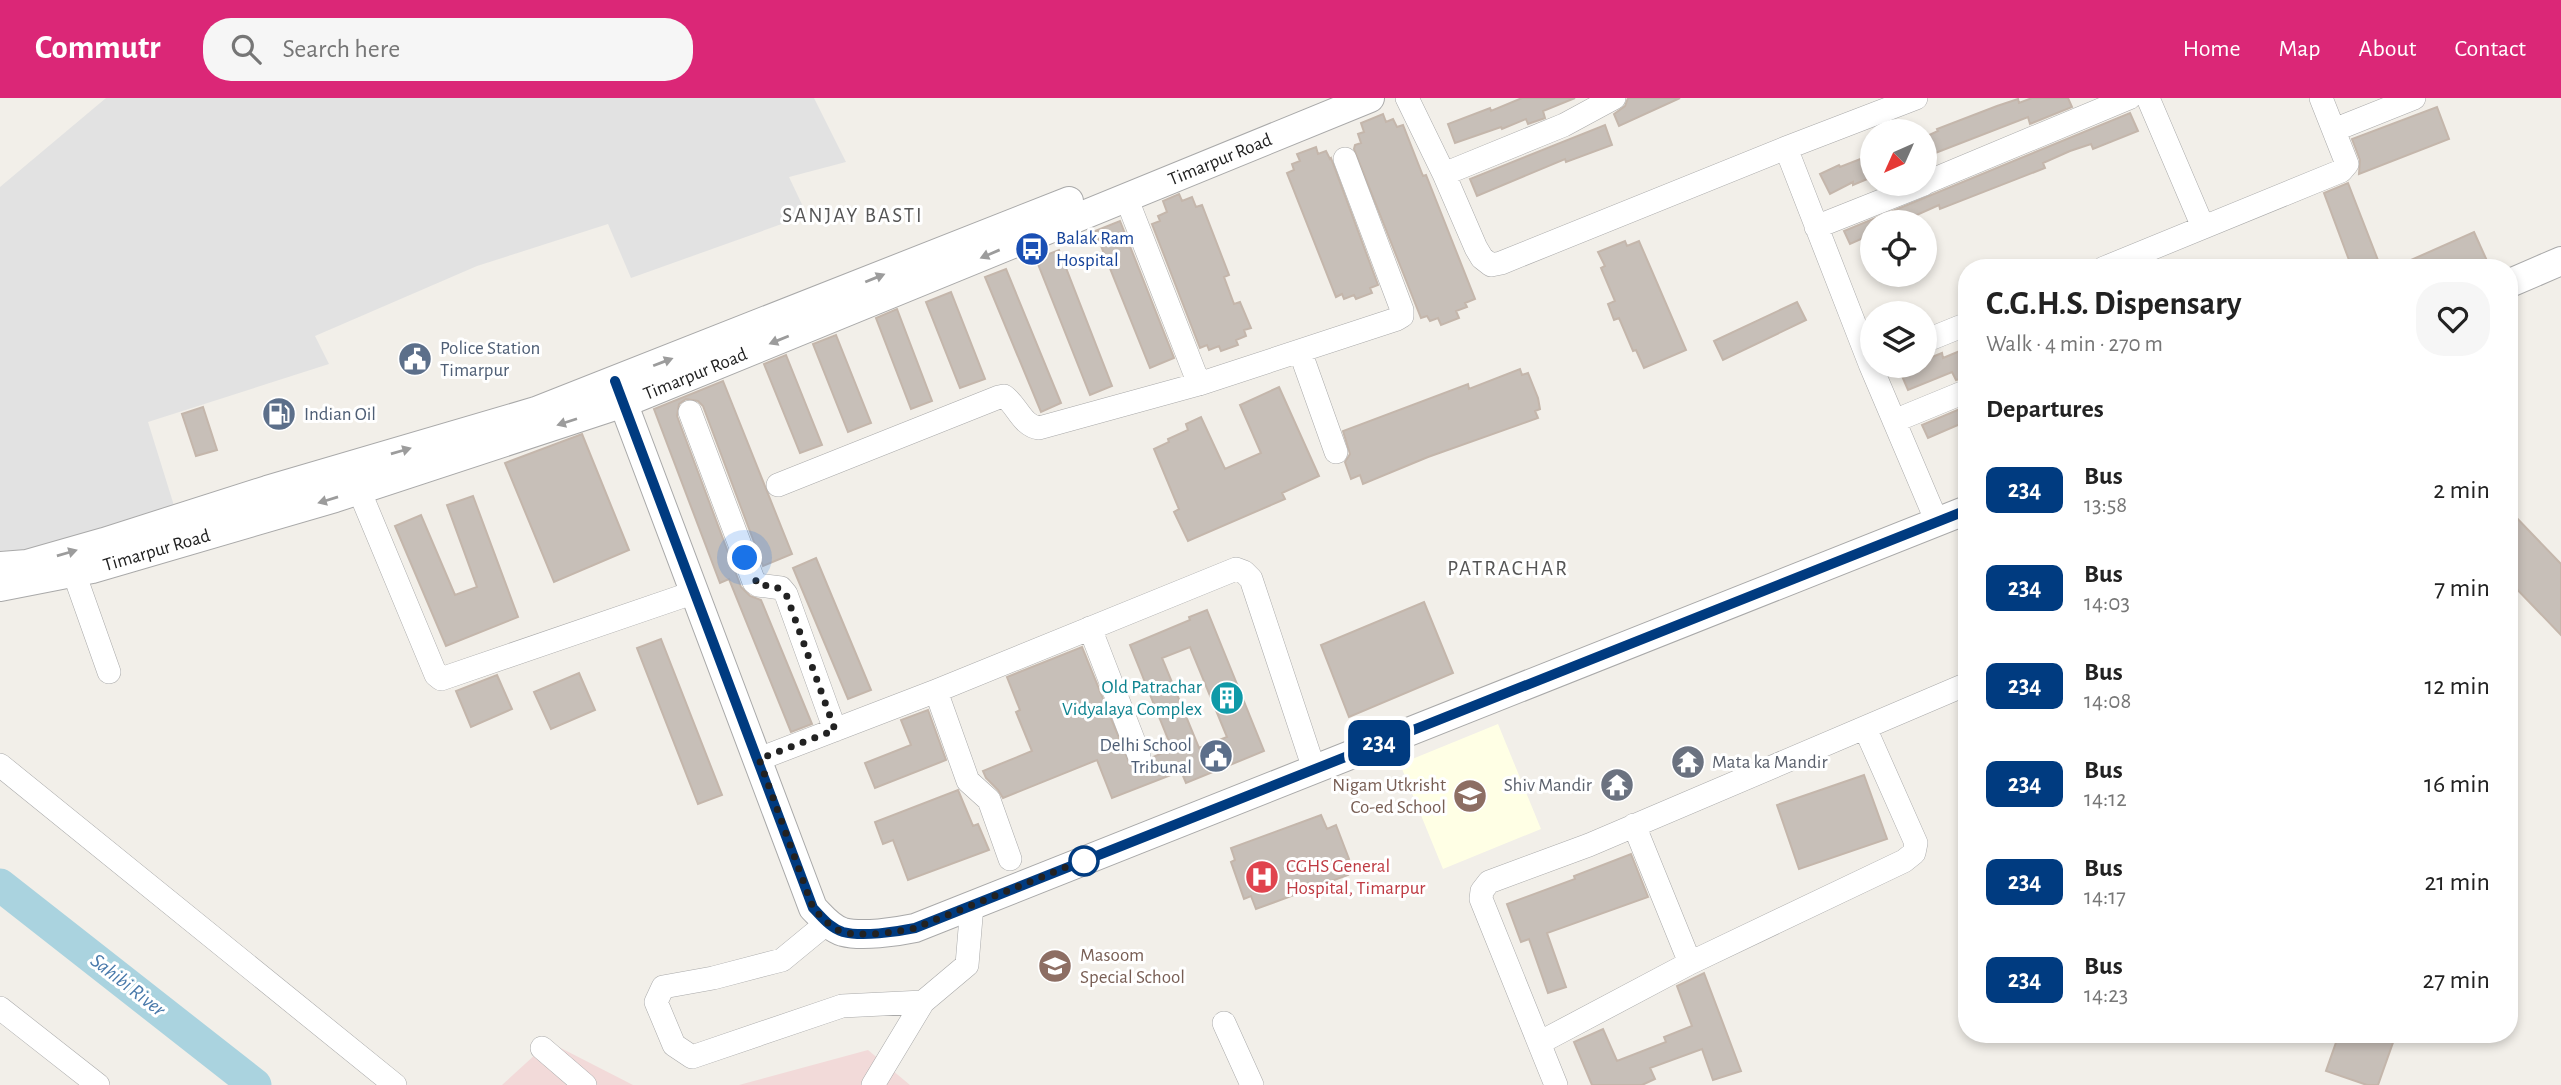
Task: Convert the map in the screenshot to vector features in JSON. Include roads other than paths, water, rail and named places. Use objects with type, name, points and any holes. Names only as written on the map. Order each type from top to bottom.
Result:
[{"type":"street","name":"Timarpur Road","points":[[0,566],[27,564],[536,411],[619,392],[1326,98]]},
{"type":"street","name":"Timarpur Road","points":[[0,587],[74,573],[359,490],[989,255],[1370,98]]},
{"type":"street","points":[[1407,98],[1476,248],[1482,258],[1491,265],[1502,263],[1916,98]]},
{"type":"street","points":[[1444,174],[1564,125],[1614,98]]},
{"type":"street","points":[[1937,179],[2129,98]]},
{"type":"street","points":[[2148,98],[2203,228]]},
{"type":"street","points":[[2143,259],[2203,228],[2341,171],[2347,163],[2321,98]]},
{"type":"street","points":[[2334,130],[2414,98]]},
{"type":"street","points":[[1786,148],[1860,336]]},
{"type":"street","points":[[778,485],[999,397],[1004,396],[1010,400],[1029,425],[1039,428],[1199,384],[1402,316],[1345,159]]},
{"type":"street","points":[[1816,227],[1895,196]]},
{"type":"street","points":[[1126,197],[1199,384]]},
{"type":"street","points":[[2518,280],[2561,261]]},
{"type":"street","points":[[1937,336],[1958,328]]},
{"type":"street","points":[[1300,351],[1336,452]]},
{"type":"street","points":[[1877,378],[1937,522]]},
{"type":"street","points":[[619,392],[813,908],[827,923],[844,932],[891,933],[915,928],[1958,514]]},
{"type":"street","points":[[1894,421],[1958,395]]},
{"type":"street","points":[[690,412],[754,582],[781,588],[786,594],[835,730]]},
{"type":"street","points":[[359,490],[436,675],[441,679],[695,592]]},
{"type":"street","points":[[759,759],[936,691],[1236,569],[1251,579],[1314,769]]},
{"type":"street","points":[[74,573],[109,672]]},
{"type":"street","points":[[1090,628],[1139,755]]},
{"type":"street","points":[[1551,1083],[1539,1043],[1481,900],[1482,891],[1489,882],[1589,845],[1958,688]]},
{"type":"street","points":[[936,691],[968,780],[989,800],[1010,859]]},
{"type":"street","points":[[1539,1043],[1690,963],[1904,862],[1914,853],[1916,843],[1865,728]]},
{"type":"street","points":[[0,765],[395,1085]]},
{"type":"street","points":[[1634,825],[1690,963]]},
{"type":"street","points":[[873,1085],[923,1002],[967,965],[972,905]]},
{"type":"street","points":[[827,923],[782,960],[713,978],[663,987],[656,1002],[674,1045],[692,1057],[842,1006],[923,1002]]},
{"type":"street","points":[[0,1008],[99,1085]]},
{"type":"street","points":[[1224,1023],[1252,1085]]},
{"type":"street","points":[[542,1048],[585,1085]]},
{"type":"waterway","name":"Sahibi River","points":[[0,885],[255,1085]]},
{"type":"place","name":"Balak Ram Hospital","points":[[1032,249]]},
{"type":"place","name":"Police Station Timarpur","points":[[415,359]]},
{"type":"place","name":"Indian Oil","points":[[279,414]]},
{"type":"place","name":"Old Patrachar Vidyalaya Complex","points":[[1227,698]]},
{"type":"place","name":"Delhi School Tribunal","points":[[1216,756]]},
{"type":"place","name":"Mata ka Mandir","points":[[1688,762]]},
{"type":"place","name":"Shiv Mandir","points":[[1617,785]]},
{"type":"place","name":"Nigam Utkrisht Co-ed School","points":[[1470,796]]},
{"type":"place","name":"CGHS General Hospital, Timarpur","points":[[1262,877]]},
{"type":"place","name":"Masoom Special School","points":[[1055,966]]},
{"type":"district","name":"SANJAY BASTI","points":[[853,215]]},
{"type":"district","name":"PATRACHAR","points":[[1508,568]]}]
